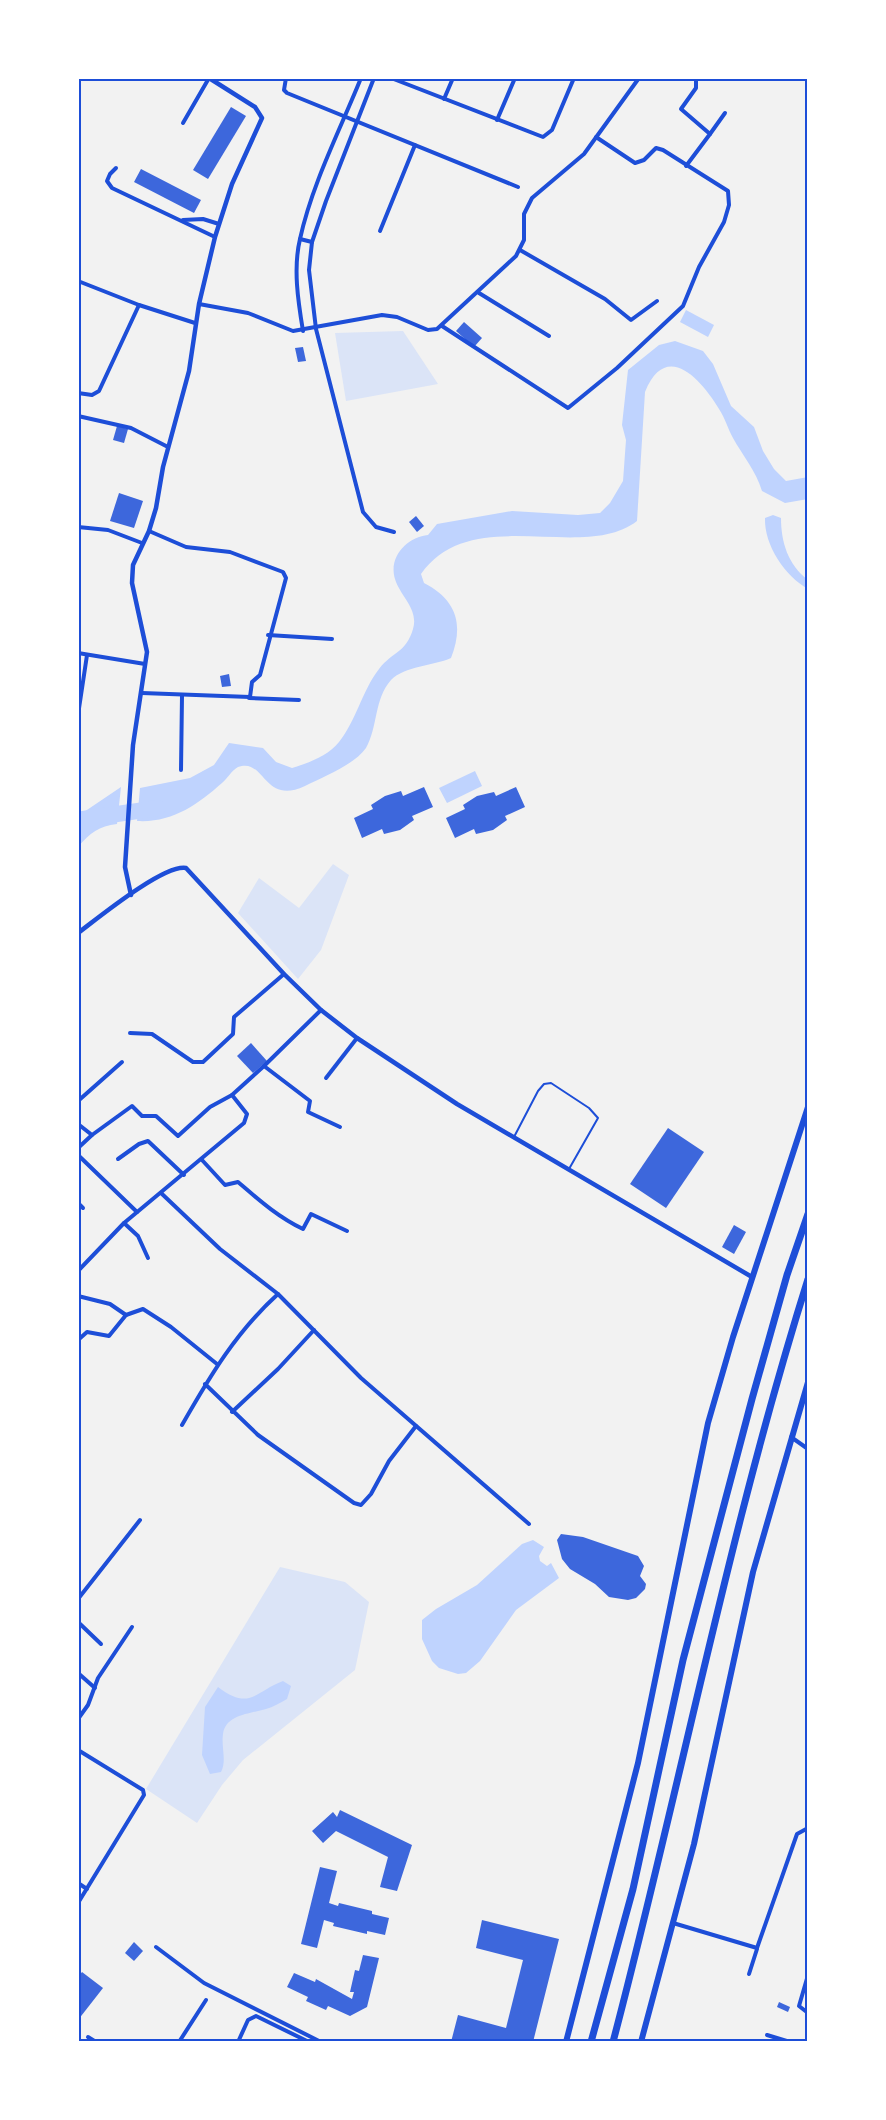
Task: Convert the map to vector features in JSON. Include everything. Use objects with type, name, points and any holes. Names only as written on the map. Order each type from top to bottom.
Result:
[{"type":"highway","points":[[591,2042],[633,1889],[683,1660],[787,1275],[808,1214]]},
{"type":"highway","points":[[613,2042],[651,1898],[708,1650],[770,1403],[808,1280]]},
{"type":"main road","points":[[566,2042],[638,1763],[708,1423],[752,1277],[808,1107]]},
{"type":"main road","points":[[641,2042],[694,1844],[753,1572],[808,1382]]},
{"type":"street","points":[[131,894],[125,867],[133,745],[146,664],[146,639],[132,583],[134,560],[149,531],[168,447],[189,371],[195,323],[215,237],[232,184],[262,118],[258,110],[209,78],[183,123]]},
{"type":"street","points":[[286,78],[284,90],[287,93],[519,187]]},
{"type":"street","points":[[303,331],[297,280],[300,239],[361,78]]},
{"type":"street","points":[[374,78],[312,242],[310,281],[316,329],[363,512],[376,527],[394,532]]},
{"type":"street","points":[[391,78],[538,136],[547,136],[552,130],[574,78]]},
{"type":"street","points":[[444,99],[453,78]]},
{"type":"street","points":[[497,120],[515,78]]},
{"type":"street","points":[[199,304],[248,313],[287,329],[303,331],[382,315],[397,317],[428,330],[437,330],[479,293],[520,250],[524,240],[524,214],[532,198],[580,158],[639,78]]},
{"type":"street","points":[[696,78],[696,88],[681,109],[710,135]]},
{"type":"street","points":[[686,166],[725,113]]},
{"type":"street","points":[[442,326],[563,406],[571,406],[617,368],[683,306],[699,267],[724,222],[729,205],[728,191],[656,148],[639,162],[630,161],[596,137]]},
{"type":"street","points":[[380,231],[415,145]]},
{"type":"street","points":[[117,168],[110,174],[107,181],[112,188],[215,237]]},
{"type":"street","points":[[183,220],[202,219],[219,224]]},
{"type":"street","points":[[300,239],[312,242]]},
{"type":"street","points":[[520,250],[604,299],[631,320],[657,301]]},
{"type":"street","points":[[78,281],[139,305],[195,323]]},
{"type":"street","points":[[479,293],[549,336]]},
{"type":"street","points":[[78,393],[92,395],[99,391],[139,305]]},
{"type":"street","points":[[78,416],[131,428],[168,447]]},
{"type":"street","points":[[78,527],[108,530],[142,543]]},
{"type":"street","points":[[149,531],[186,547],[230,552],[283,572],[285,586],[268,635],[260,675],[253,680],[252,694],[248,698]]},
{"type":"street","points":[[268,635],[332,639]]},
{"type":"street","points":[[78,653],[146,664]]},
{"type":"street","points":[[78,715],[87,655]]},
{"type":"street","points":[[142,693],[299,700]]},
{"type":"street","points":[[181,770],[182,696]]},
{"type":"street","points":[[78,933],[131,894],[172,869],[186,868],[284,974],[321,1010],[357,1038],[514,1137],[752,1277]]},
{"type":"street","points":[[130,1033],[152,1034],[193,1062],[203,1062],[234,1032],[234,1017],[284,974]]},
{"type":"street","points":[[78,1148],[132,1106],[142,1116],[156,1116],[178,1136],[210,1107],[232,1095],[321,1010]]},
{"type":"street","points":[[326,1078],[357,1038]]},
{"type":"street","points":[[78,1101],[122,1062]]},
{"type":"street","points":[[264,1066],[310,1101],[308,1112],[340,1127]]},
{"type":"street","points":[[78,1271],[124,1223],[247,1120],[247,1114],[232,1095]]},
{"type":"street","points":[[78,1124],[92,1135]]},
{"type":"street","points":[[118,1159],[139,1144],[148,1141],[184,1175]]},
{"type":"street","points":[[78,1155],[137,1212]]},
{"type":"street","points":[[202,1160],[225,1185],[238,1182],[276,1215],[303,1229],[312,1214],[347,1231]]},
{"type":"street","points":[[161,1193],[220,1249],[278,1294],[361,1378],[529,1524]]},
{"type":"street","points":[[78,1203],[82,1208]]},
{"type":"street","points":[[124,1223],[138,1236],[148,1258]]},
{"type":"street","points":[[182,1425],[217,1364],[254,1316],[278,1294]]},
{"type":"street","points":[[78,1296],[110,1304],[126,1315]]},
{"type":"street","points":[[78,1340],[87,1332],[109,1336],[126,1315],[143,1309],[171,1327],[217,1364]]},
{"type":"street","points":[[232,1412],[278,1369],[314,1330]]},
{"type":"street","points":[[206,1384],[258,1436],[354,1503],[361,1505],[389,1461],[416,1426]]},
{"type":"street","points":[[791,1437],[808,1449]]},
{"type":"street","points":[[78,1599],[140,1520]]},
{"type":"street","points":[[78,1622],[101,1644]]},
{"type":"street","points":[[78,1719],[98,1678],[132,1627]]},
{"type":"street","points":[[78,1673],[95,1688]]},
{"type":"street","points":[[78,1750],[143,1790],[144,1795],[78,1903]]},
{"type":"street","points":[[749,1974],[797,1834],[808,1828]]},
{"type":"street","points":[[78,1883],[87,1889]]},
{"type":"street","points":[[673,1923],[757,1948]]},
{"type":"street","points":[[156,1947],[204,1983],[321,2042]]},
{"type":"street","points":[[808,1976],[798,2006],[808,2013]]},
{"type":"street","points":[[180,2042],[206,2000]]},
{"type":"street","points":[[238,2042],[248,2020],[256,2016],[309,2042]]},
{"type":"street","points":[[767,2035],[790,2042]]},
{"type":"street","points":[[88,2037],[96,2042]]},
{"type":"lane","points":[[514,1137],[538,1091],[544,1084],[550,1083],[589,1108],[598,1118],[569,1169]]},
{"type":"shaded area","points":[[403,331],[438,384],[346,401],[335,333]]},
{"type":"shaded area","points":[[333,864],[349,875],[321,950],[298,979],[238,913],[259,878],[299,908]]},
{"type":"shaded area","points":[[280,1567],[345,1582],[369,1602],[355,1670],[243,1760],[222,1785],[197,1823],[146,1789]]},
{"type":"water","points":[[686,310],[714,325],[708,337],[680,322]]},
{"type":"water","points":[[675,341],[703,351],[713,364],[731,406],[754,427],[763,451],[774,469],[786,481],[808,477],[808,499],[785,503],[762,491],[721,412],[703,386],[683,370],[673,367],[663,368],[653,377],[645,392],[637,521],[614,532],[588,537],[497,537],[468,541],[442,553],[421,574],[424,583],[444,597],[455,614],[457,635],[451,658],[411,669],[391,680],[379,704],[370,740],[361,754],[338,770],[291,791],[272,786],[254,769],[247,766],[238,767],[213,791],[183,811],[162,819],[137,821],[140,788],[190,778],[214,765],[229,743],[263,748],[276,762],[292,768],[317,758],[339,742],[373,678],[384,663],[407,643],[413,629],[413,615],[397,585],[394,563],[401,549],[413,539],[428,535],[437,524],[512,511],[578,515],[600,513],[610,503],[623,481],[626,440],[622,425],[628,370],[659,345]]},
{"type":"water","points":[[773,515],[781,518],[782,536],[787,552],[795,567],[808,580],[808,589],[791,576],[772,549],[765,518]]},
{"type":"water","points":[[475,771],[482,786],[447,803],[439,788]]},
{"type":"water","points":[[121,787],[117,824],[95,831],[78,847],[78,816]]},
{"type":"water","points":[[533,1540],[544,1547],[539,1556],[540,1561],[547,1566],[551,1563],[559,1578],[516,1610],[480,1661],[466,1673],[458,1674],[439,1668],[432,1661],[422,1639],[422,1620],[477,1585],[522,1544]]},
{"type":"water","points":[[283,1681],[291,1686],[287,1699],[269,1708],[240,1716],[225,1727],[223,1768],[221,1772],[210,1774],[202,1755],[205,1707],[218,1687],[238,1698],[245,1699]]},
{"type":"building","points":[[231,107],[246,116],[208,179],[193,170]]},
{"type":"building","points":[[141,169],[201,200],[194,213],[134,182]]},
{"type":"building","points":[[464,322],[482,338],[474,347],[456,331]]},
{"type":"building","points":[[303,347],[306,361],[298,362],[295,348]]},
{"type":"building","points":[[117,426],[128,429],[124,443],[113,440]]},
{"type":"building","points":[[119,493],[143,501],[134,528],[110,521]]},
{"type":"building","points":[[416,516],[424,526],[417,532],[409,522]]},
{"type":"building","points":[[229,674],[231,686],[222,687],[220,676]]},
{"type":"building","points":[[424,787],[433,807],[412,816],[414,820],[400,830],[384,834],[382,829],[362,838],[354,818],[373,809],[371,805],[385,796],[401,791],[403,796]]},
{"type":"building","points":[[516,787],[525,807],[505,816],[507,820],[493,830],[476,834],[474,829],[455,838],[446,818],[465,809],[463,805],[477,796],[494,792],[496,796]]},
{"type":"building","points":[[251,1043],[267,1061],[253,1073],[237,1056]]},
{"type":"building","points":[[668,1128],[704,1152],[666,1208],[630,1184]]},
{"type":"building","points":[[734,1225],[746,1232],[734,1254],[722,1247]]},
{"type":"building","points":[[561,1534],[583,1537],[638,1556],[644,1566],[640,1576],[646,1584],[645,1589],[636,1598],[628,1600],[609,1597],[595,1584],[570,1569],[562,1559],[557,1540]]},
{"type":"building","points":[[340,1810],[412,1845],[397,1891],[380,1887],[388,1857],[336,1831],[323,1843],[312,1831],[333,1812],[337,1817]]},
{"type":"building","points":[[320,1867],[337,1871],[329,1903],[338,1906],[339,1903],[372,1911],[372,1914],[389,1918],[385,1935],[367,1931],[367,1934],[333,1926],[334,1923],[324,1920],[317,1948],[301,1944]]},
{"type":"building","points":[[482,1920],[559,1939],[533,2042],[451,2042],[458,2015],[506,2028],[523,1960],[476,1948]]},
{"type":"building","points":[[134,1942],[143,1951],[134,1961],[125,1953]]},
{"type":"building","points":[[363,1955],[379,1958],[367,2007],[350,2016],[328,2006],[326,2010],[306,2001],[308,1997],[287,1987],[294,1973],[315,1982],[316,1979],[352,1999],[354,1992],[350,1992],[355,1970],[359,1971]]},
{"type":"building","points":[[82,1972],[103,1988],[78,2020],[78,1977]]},
{"type":"building","points":[[779,2002],[790,2007],[788,2012],[777,2007]]},
{"type":"waterway","points":[[78,829],[83,819],[158,808]]}]
